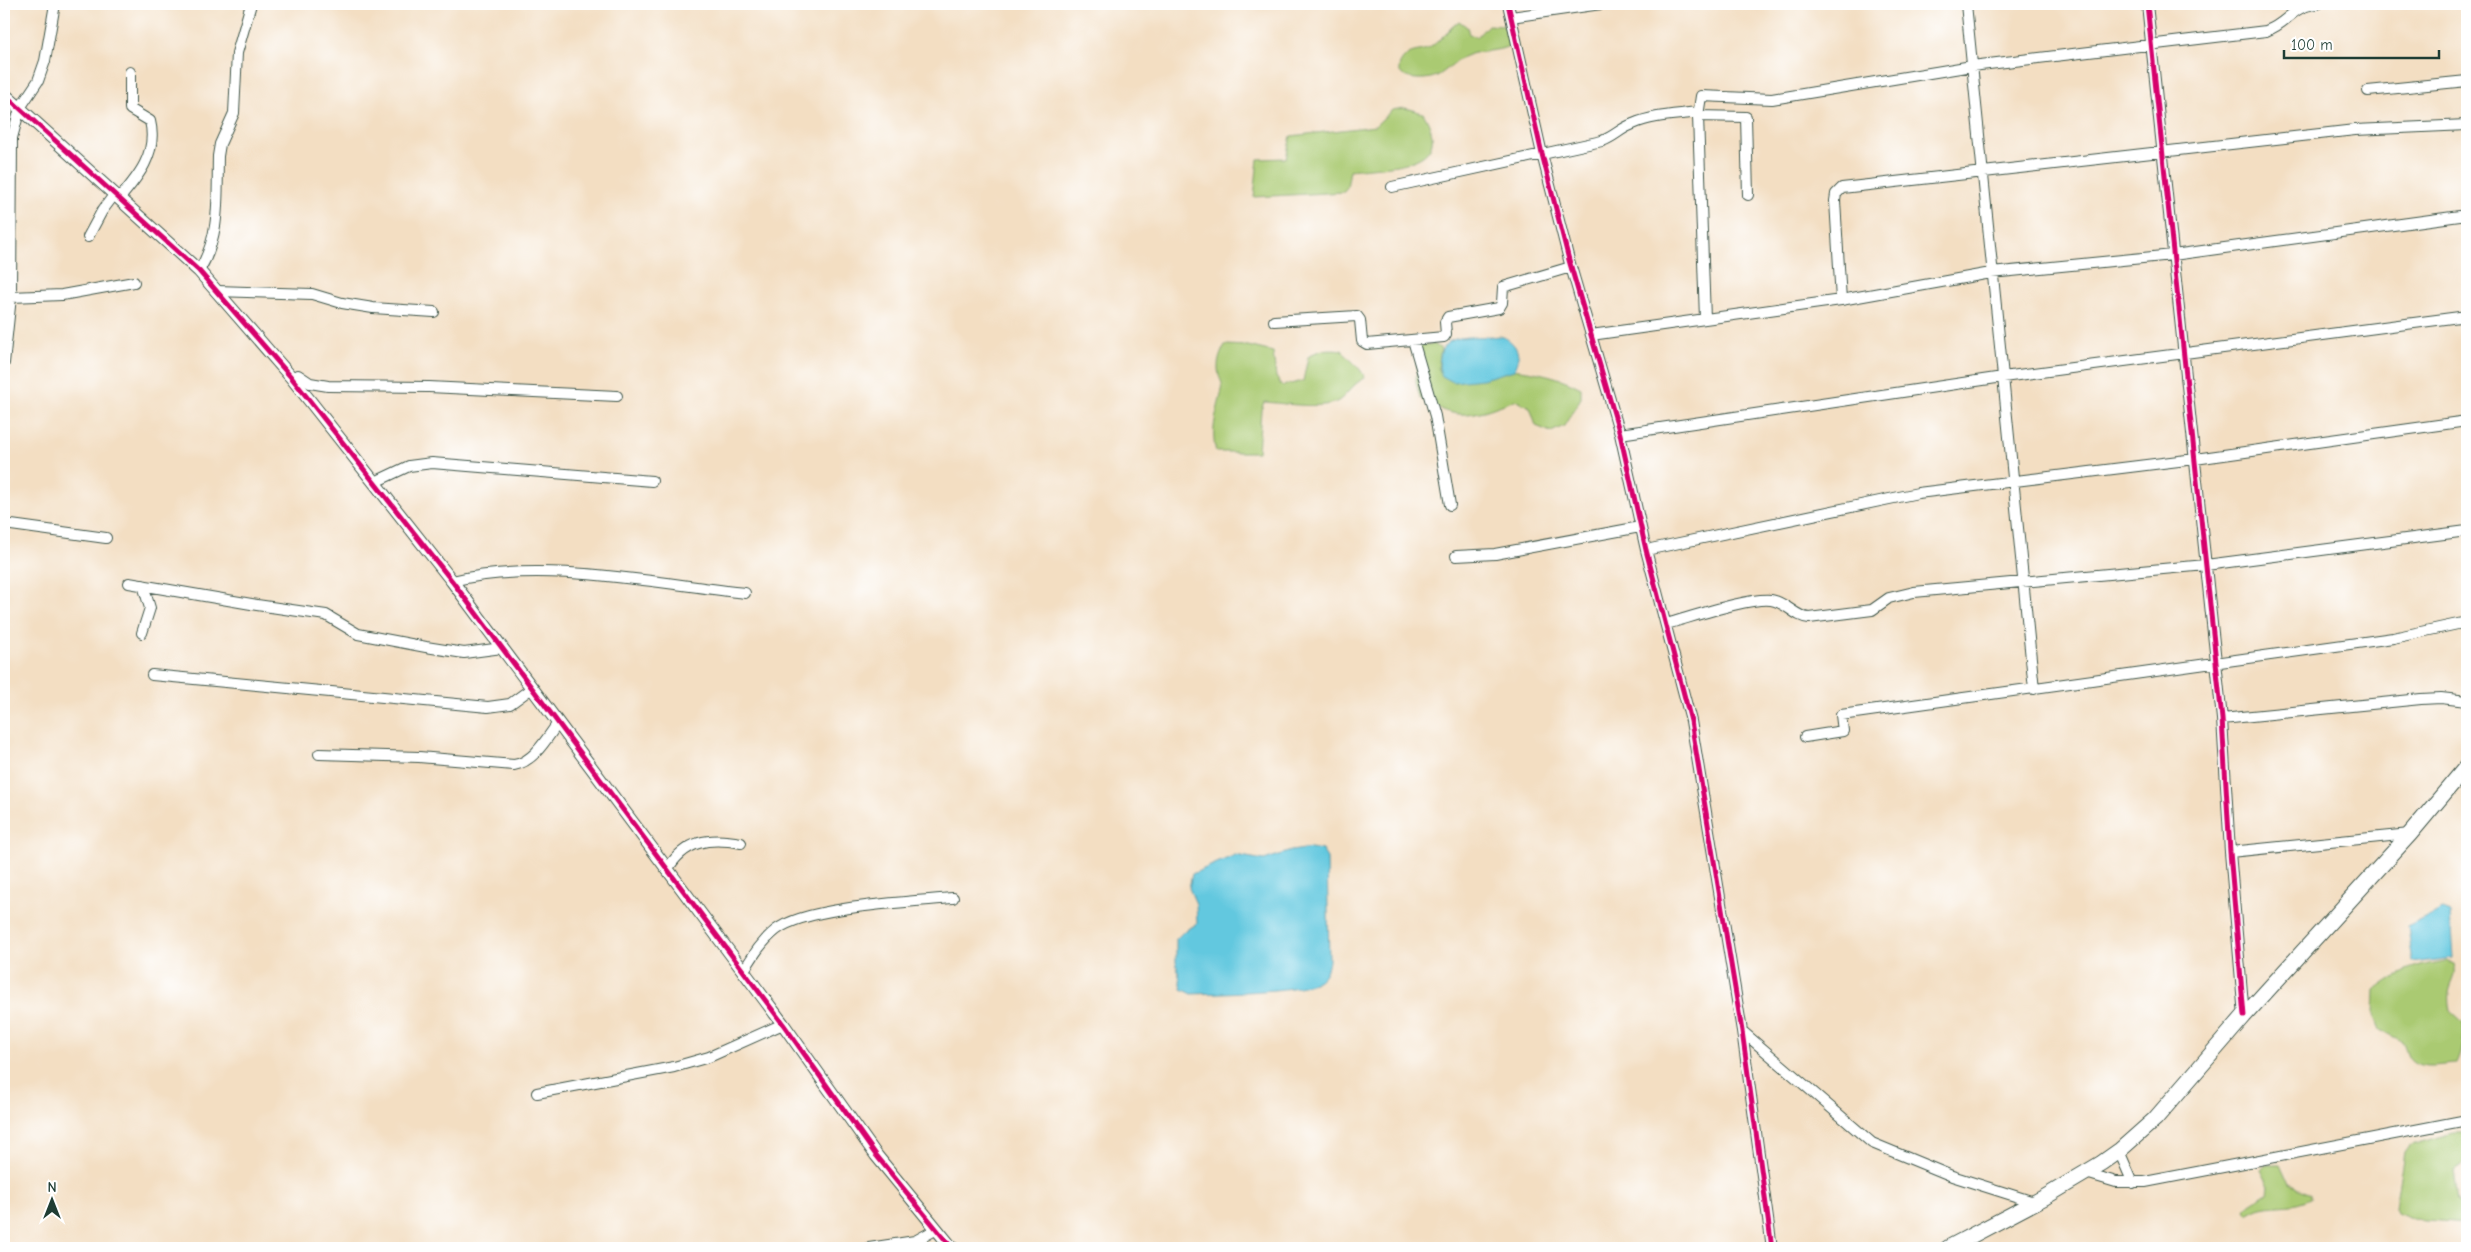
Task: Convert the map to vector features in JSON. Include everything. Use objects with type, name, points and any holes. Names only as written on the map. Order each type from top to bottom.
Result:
[{"type":"main road","points":[[1948,1248],[2086,1173],[2119,1151],[2155,1119],[2244,1016],[2410,834],[2467,766]]},
{"type":"street","points":[[4,363],[11,298],[10,159],[12,138],[20,108],[38,81],[45,61],[54,4]]},
{"type":"street","points":[[199,271],[209,255],[216,233],[218,156],[220,144],[234,114],[237,53],[251,4]]},
{"type":"street","points":[[1508,4],[1542,154],[1620,434],[1640,527],[1691,721],[1742,1031],[1772,1248]]},
{"type":"street","points":[[1511,17],[1601,4]]},
{"type":"street","points":[[1966,4],[1991,273],[2015,479],[2034,689]]},
{"type":"street","points":[[2148,4],[2222,719],[2230,852],[2244,1016]]},
{"type":"street","points":[[1705,319],[1698,114],[1701,96],[1772,99],[1972,66],[2266,32],[2280,25],[2300,7],[2317,4]]},
{"type":"street","points":[[88,237],[102,211],[145,166],[150,146],[150,121],[148,117],[130,109],[130,72]]},
{"type":"street","points":[[2368,91],[2467,81]]},
{"type":"street","points":[[4,94],[199,271],[291,377],[452,581],[782,1024],[876,1155],[952,1248]]},
{"type":"street","points":[[1392,187],[1493,167],[1607,140],[1627,126],[1645,119],[1698,114],[1746,117],[1748,195]]},
{"type":"street","points":[[1841,300],[1835,200],[1836,194],[1842,188],[2355,130],[2467,125]]},
{"type":"street","points":[[1591,335],[1841,300],[1991,273],[2174,255],[2467,215]]},
{"type":"street","points":[[1274,321],[1356,316],[1359,317],[1362,341],[1365,343],[1444,337],[1446,334],[1446,319],[1451,316],[1499,308],[1502,303],[1501,289],[1507,285],[1572,267]]},
{"type":"street","points":[[11,298],[62,295],[134,282]]},
{"type":"street","points":[[218,291],[312,294],[342,303],[373,308],[434,312]]},
{"type":"street","points":[[1620,434],[2003,377],[2184,355],[2467,316]]},
{"type":"street","points":[[1413,340],[1436,416],[1450,505]]},
{"type":"street","points":[[291,377],[298,375],[310,383],[328,386],[429,387],[617,396]]},
{"type":"street","points":[[1646,550],[1918,493],[2015,479],[2195,459],[2467,421]]},
{"type":"street","points":[[375,482],[402,468],[432,464],[652,481]]},
{"type":"street","points":[[4,524],[106,538]]},
{"type":"street","points":[[1456,556],[1495,554],[1640,527]]},
{"type":"street","points":[[1666,624],[1762,600],[1782,603],[1801,616],[1809,618],[1872,610],[1889,598],[1914,592],[2206,565],[2467,531]]},
{"type":"street","points":[[452,581],[502,572],[543,572],[745,593]]},
{"type":"street","points":[[129,583],[326,615],[358,634],[426,647],[464,653],[502,648]]},
{"type":"street","points":[[142,633],[150,608],[143,585]]},
{"type":"street","points":[[1806,737],[1843,731],[1841,715],[2393,638],[2467,622]]},
{"type":"street","points":[[152,675],[488,707],[510,704],[532,688]]},
{"type":"street","points":[[2222,719],[2420,699],[2441,698],[2467,701]]},
{"type":"street","points":[[319,754],[418,757],[514,765],[525,762],[538,750],[558,723]]},
{"type":"street","points":[[2230,852],[2410,834]]},
{"type":"street","points":[[667,870],[680,852],[694,843],[723,840],[741,843]]},
{"type":"street","points":[[743,972],[761,945],[777,929],[794,920],[814,914],[949,898]]},
{"type":"street","points":[[536,1093],[674,1068],[709,1057],[782,1024]]},
{"type":"street","points":[[1742,1031],[1872,1143],[1952,1176],[2034,1202]]},
{"type":"street","points":[[2086,1173],[2106,1180],[2132,1183],[2323,1149],[2467,1120]]},
{"type":"street","points":[[2119,1151],[2132,1183]]},
{"type":"street","points":[[869,1248],[915,1241],[937,1229]]},
{"type":"green space","points":[[1459,21],[1467,27],[1469,34],[1477,37],[1488,25],[1504,26],[1510,37],[1509,46],[1468,55],[1441,74],[1430,78],[1415,79],[1402,74],[1399,70],[1400,64],[1406,56],[1431,47]]},
{"type":"green space","points":[[1405,108],[1423,113],[1431,132],[1431,145],[1425,155],[1398,165],[1350,170],[1347,187],[1344,192],[1254,197],[1258,159],[1286,158],[1291,136],[1375,126],[1392,110]]},
{"type":"green space","points":[[1434,344],[1441,349],[1438,369],[1493,368],[1530,371],[1565,380],[1581,388],[1581,398],[1564,426],[1551,432],[1536,426],[1530,407],[1515,400],[1468,414],[1446,411],[1420,398],[1416,382],[1418,345]]},
{"type":"green space","points":[[1225,345],[1248,346],[1273,352],[1276,377],[1282,386],[1303,381],[1308,357],[1316,352],[1328,349],[1342,350],[1365,378],[1335,403],[1326,405],[1293,405],[1264,402],[1261,410],[1258,452],[1216,452],[1214,428],[1222,388],[1218,363]]},
{"type":"green space","points":[[2446,961],[2454,964],[2455,968],[2455,976],[2449,993],[2449,1002],[2450,1011],[2463,1023],[2464,1038],[2462,1049],[2457,1064],[2424,1066],[2412,1061],[2402,1041],[2380,1030],[2374,1014],[2375,990],[2391,978],[2408,970]]},
{"type":"green space","points":[[2453,1133],[2467,1133],[2467,1162],[2454,1171],[2458,1202],[2467,1202],[2467,1223],[2412,1219],[2397,1213],[2395,1208],[2404,1153],[2409,1146]]},
{"type":"green space","points":[[2265,1164],[2281,1164],[2290,1184],[2310,1194],[2310,1198],[2292,1204],[2262,1207],[2247,1214],[2244,1210],[2246,1207],[2268,1193],[2269,1186],[2261,1170]]},
{"type":"water","points":[[1500,336],[1510,341],[1516,349],[1518,359],[1514,370],[1483,379],[1453,382],[1442,376],[1439,369],[1440,357],[1443,348],[1448,343],[1455,339]]},
{"type":"water","points":[[1311,848],[1322,850],[1327,858],[1329,960],[1327,970],[1322,978],[1306,985],[1275,990],[1192,994],[1182,989],[1176,962],[1176,939],[1184,931],[1197,924],[1196,904],[1189,888],[1192,874],[1235,855],[1264,860],[1291,851]]},
{"type":"water","points":[[2442,910],[2450,913],[2453,958],[2412,963],[2407,927]]},
{"type":"cycle path","points":[[1508,4],[1542,154],[1569,260],[1620,434],[1646,550],[1691,721],[1742,1031],[1772,1248]]},
{"type":"cycle path","points":[[2147,4],[2222,719],[2230,852],[2244,1016]]},
{"type":"cycle path","points":[[4,94],[199,271],[291,377],[452,581],[783,1024],[876,1155],[952,1248]]}]
